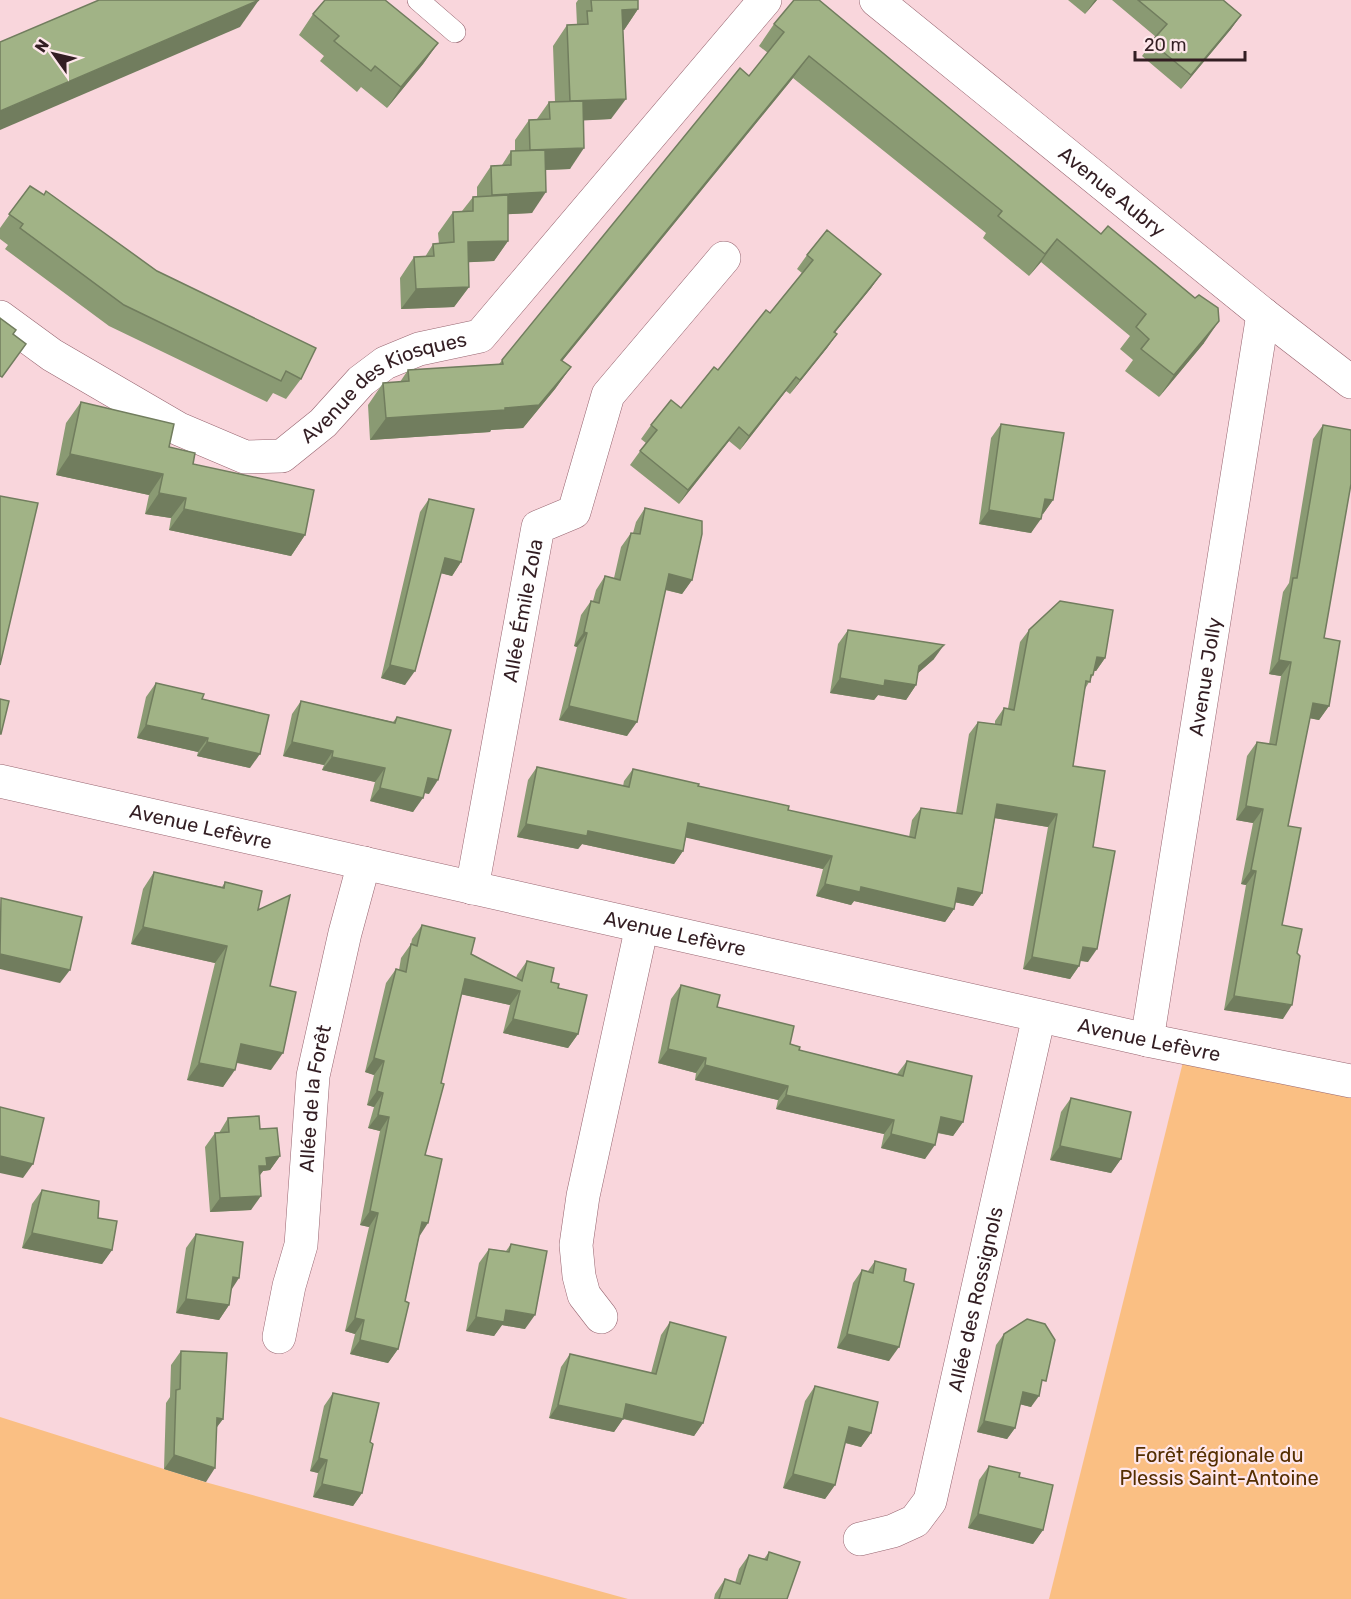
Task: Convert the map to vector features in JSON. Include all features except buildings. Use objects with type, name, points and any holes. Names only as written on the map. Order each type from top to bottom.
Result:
[{"type":"street","name":"Avenue des Kiosques","points":[[0,317],[52,355],[179,429],[245,457],[282,456],[323,423],[361,381],[385,363],[419,349],[480,336],[765,0]]},
{"type":"street","name":"Avenue Aubry","points":[[876,0],[1263,314],[1351,382]]},
{"type":"street","name":"Allée Émile Zola","points":[[472,888],[538,527],[574,512],[597,426],[608,395],[724,258]]},
{"type":"street","name":"Avenue Jolly","points":[[1147,1040],[1263,314]]},
{"type":"street","name":"Avenue Lefèvre","points":[[0,781],[1147,1040],[1351,1081]]},
{"type":"street","name":"Allée de la Forêt","points":[[279,1336],[289,1286],[301,1245],[313,1076],[345,933],[364,863]]},
{"type":"street","points":[[600,1317],[584,1295],[579,1276],[576,1245],[583,1196],[642,926]]},
{"type":"street","name":"Allée des Rossignols","points":[[860,1539],[893,1531],[915,1521],[930,1501],[1039,1016]]},
{"type":"lane","points":[[418,0],[455,32]]},
{"type":"green space","name":"Forêt régionale du Plessis Saint-Antoine","points":[[1186,1050],[1351,1085],[1351,1599],[1049,1599]]},
{"type":"green space","points":[[0,1417],[205,1482],[628,1599],[0,1599]]}]
